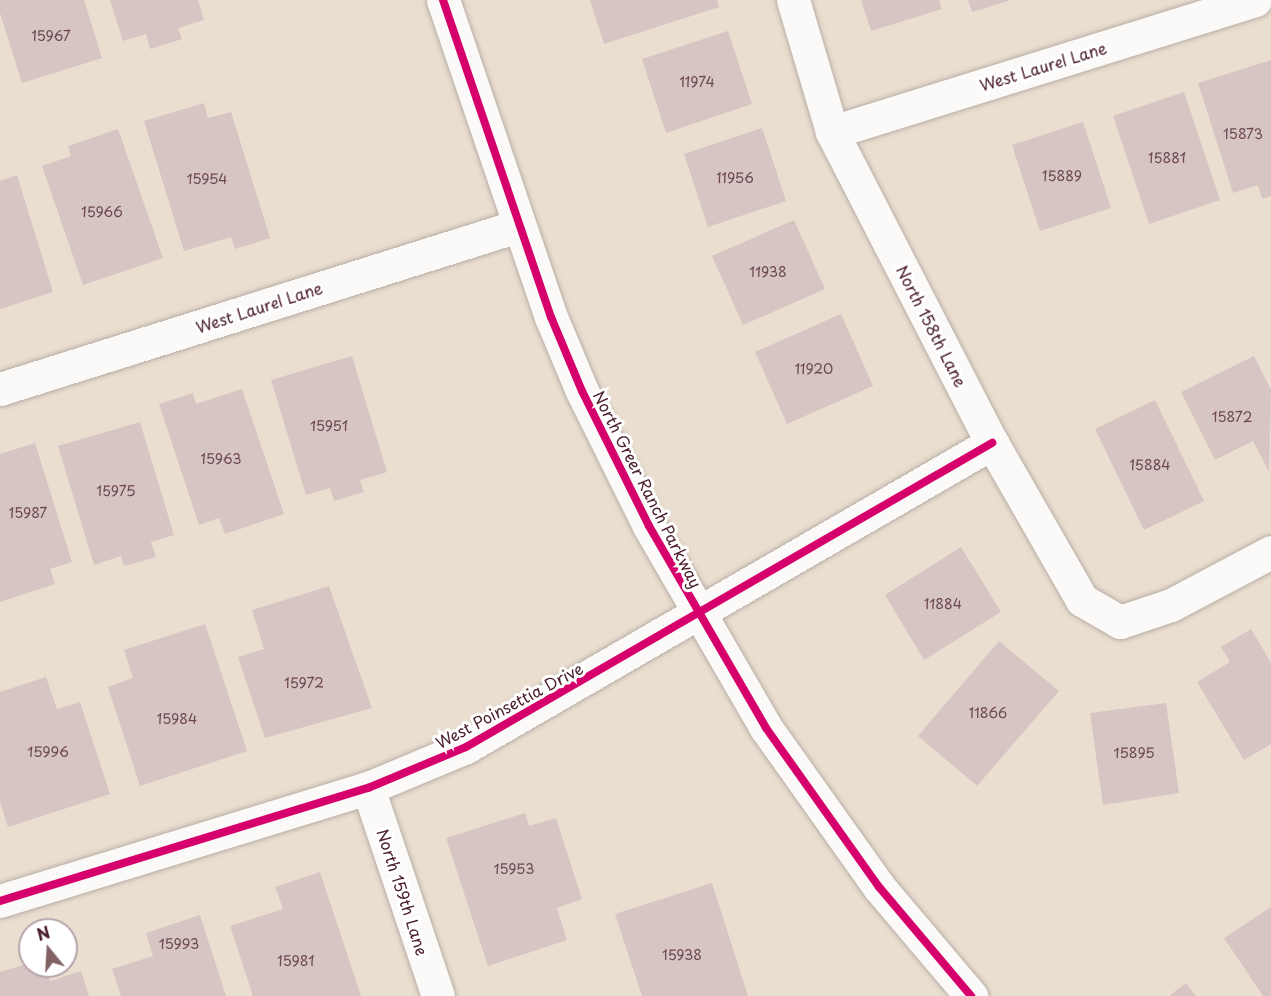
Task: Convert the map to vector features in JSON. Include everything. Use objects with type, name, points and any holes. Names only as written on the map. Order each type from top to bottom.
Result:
[{"type":"street","name":"North Greer Ranch Parkway","points":[[443,0],[518,226],[582,391],[649,526],[766,728],[818,804],[879,887],[971,996]]},
{"type":"street","name":"North 158th Lane","points":[[793,0],[832,132],[992,444],[1082,600],[1120,622],[1171,605],[1271,552]]},
{"type":"street","name":"West Laurel Lane","points":[[832,132],[1255,0]]},
{"type":"street","name":"West Laurel Lane","points":[[0,389],[518,226]]},
{"type":"street","name":"West Poinsettia Drive","points":[[0,901],[368,788],[466,747],[699,615],[992,444]]},
{"type":"street","name":"North 159th Lane","points":[[368,788],[438,996]]},
{"type":"building","points":[[0,0],[84,0],[102,58],[22,83],[0,13]]},
{"type":"building","points":[[110,0],[198,0],[204,20],[178,28],[182,39],[150,49],[146,34],[123,41]]},
{"type":"building","points":[[590,0],[717,0],[719,7],[604,44]]},
{"type":"building","points":[[861,0],[939,0],[942,9],[871,31]]},
{"type":"building","points":[[968,0],[1008,0],[1008,1],[972,12]]},
{"type":"building","points":[[728,31],[752,104],[666,133],[642,59]]},
{"type":"building","points":[[1271,60],[1271,196],[1262,199],[1258,185],[1233,193],[1198,83]]},
{"type":"building","points":[[1184,92],[1220,200],[1149,224],[1113,116]]},
{"type":"building","points":[[204,103],[208,118],[231,112],[270,238],[235,249],[231,237],[184,251],[144,121]]},
{"type":"building","points":[[1083,122],[1111,208],[1040,231],[1012,145]]},
{"type":"building","points":[[762,128],[786,201],[708,227],[684,154]]},
{"type":"building","points":[[118,129],[163,258],[83,285],[42,166],[71,156],[68,146]]},
{"type":"building","points":[[17,175],[53,292],[0,309],[0,181]]},
{"type":"building","points":[[794,220],[825,289],[743,325],[712,256]]},
{"type":"building","points":[[841,314],[873,386],[787,424],[755,352]]},
{"type":"building","points":[[352,356],[387,472],[360,480],[364,492],[334,501],[330,488],[306,495],[271,380]]},
{"type":"building","points":[[1254,356],[1271,390],[1269,472],[1253,441],[1215,460],[1181,392]]},
{"type":"building","points":[[242,389],[284,514],[225,534],[219,518],[199,525],[159,404],[193,393],[196,404]]},
{"type":"building","points":[[1155,400],[1204,501],[1144,530],[1095,429]]},
{"type":"building","points":[[140,422],[174,535],[151,542],[156,557],[124,566],[121,556],[94,565],[58,446]]},
{"type":"building","points":[[35,443],[72,562],[50,569],[55,584],[0,602],[0,454]]},
{"type":"building","points":[[961,547],[1001,612],[924,660],[885,595]]},
{"type":"building","points":[[329,586],[372,708],[265,738],[238,657],[264,649],[252,610]]},
{"type":"building","points":[[205,624],[247,751],[140,786],[108,687],[133,678],[124,650]]},
{"type":"building","points":[[1251,629],[1271,663],[1271,744],[1244,760],[1197,682],[1230,662],[1221,647]]},
{"type":"building","points":[[999,641],[1059,691],[977,786],[918,736]]},
{"type":"building","points":[[46,677],[57,709],[80,702],[110,794],[8,827],[0,802],[0,692]]},
{"type":"building","points":[[1166,703],[1179,793],[1103,805],[1090,713]]},
{"type":"building","points":[[525,813],[529,826],[556,818],[582,899],[557,908],[567,940],[488,966],[446,838]]},
{"type":"building","points":[[320,872],[361,996],[253,996],[230,926],[283,909],[275,887]]},
{"type":"building","points":[[712,883],[748,996],[642,996],[615,914]]},
{"type":"building","points":[[1271,907],[1271,996],[1263,996],[1224,938]]},
{"type":"building","points":[[200,915],[226,996],[121,996],[112,969],[153,956],[146,933]]},
{"type":"building","points":[[18,967],[18,978],[49,978],[50,981],[59,978],[78,978],[78,972],[81,971],[89,996],[0,996],[0,972]]},
{"type":"building","points":[[1186,983],[1196,996],[1169,996]]},
{"type":"cycle path","points":[[443,0],[551,317],[582,391],[649,526],[766,728],[879,887],[971,996]]},
{"type":"cycle path","points":[[0,901],[368,788],[466,747],[992,443]]}]
